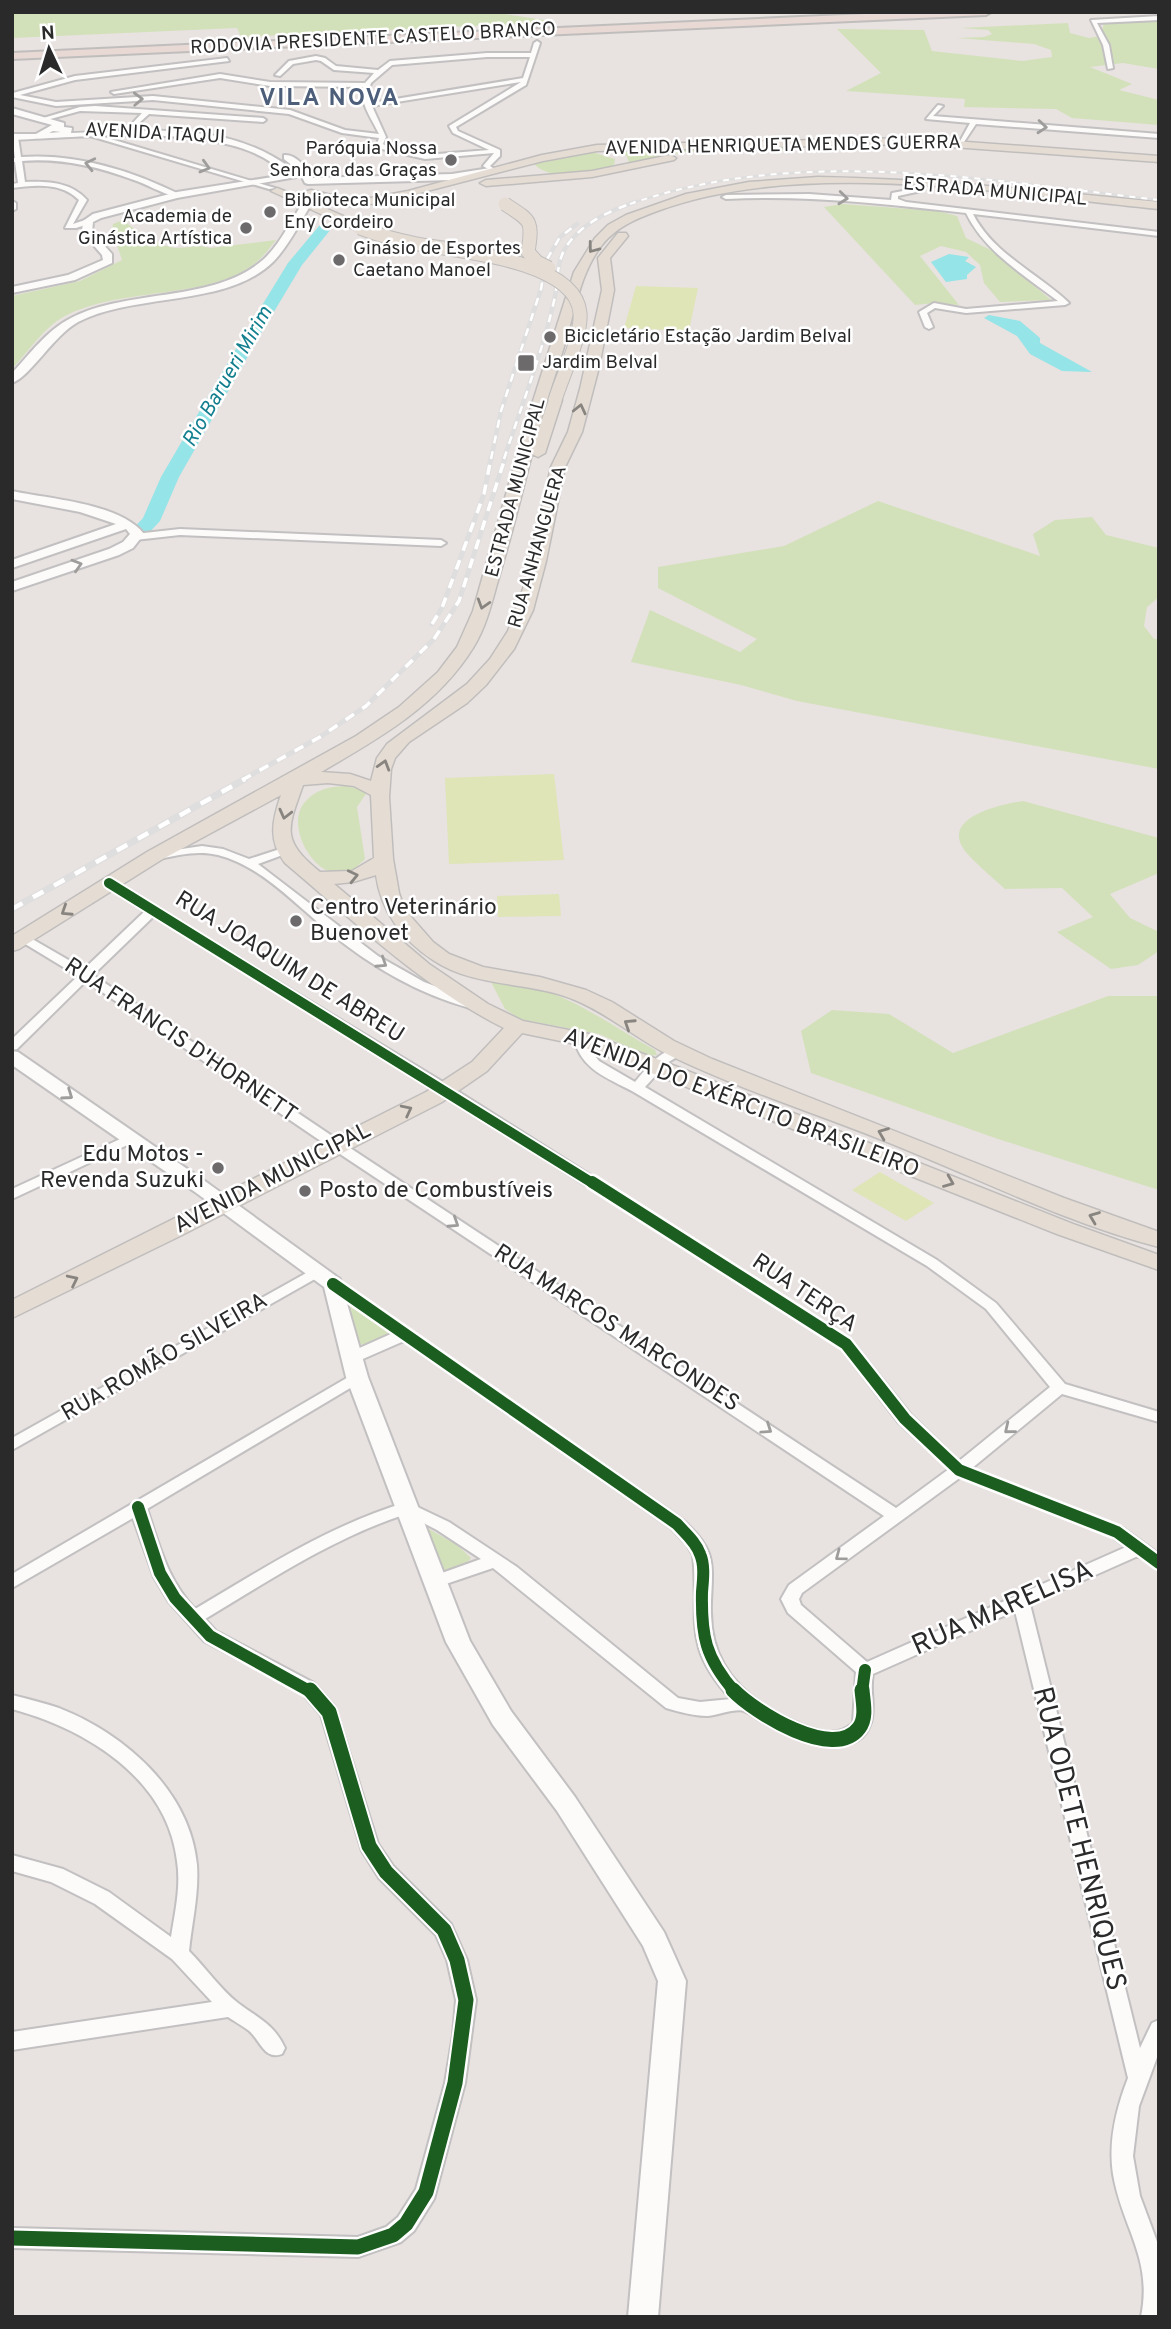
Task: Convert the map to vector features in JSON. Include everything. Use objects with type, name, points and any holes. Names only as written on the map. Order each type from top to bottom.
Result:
[{"type":"highway","name":"RODOVIA PRESIDENTE CASTELO BRANCO","points":[[12,54],[855,12]]},
{"type":"highway","name":"RODOVIA PRESIDENTE CASTELO BRANCO","points":[[12,54],[986,12]]},
{"type":"main road","points":[[12,111],[45,127],[65,131]]},
{"type":"main road","points":[[13,135],[45,127],[65,131]]},
{"type":"main road","name":"AVENIDA ITAQUI","points":[[65,131],[218,136],[256,143],[275,149],[289,158],[326,197]]},
{"type":"main road","name":"AVENIDA ITAQUI","points":[[65,131],[92,135],[178,136],[236,143],[261,151],[283,167],[291,174],[285,180]]},
{"type":"main road","points":[[798,142],[794,145],[795,148],[816,150]]},
{"type":"main road","name":"AVENIDA HENRIQUETA MENDES GUERRA","points":[[574,150],[798,142],[962,143],[1069,156]]},
{"type":"main road","points":[[305,202],[301,197],[305,193],[347,202],[382,200],[574,150],[615,155],[621,162],[617,168]]},
{"type":"main road","points":[[299,215],[328,212],[378,213],[428,195],[475,185],[578,176],[671,158],[816,150],[951,151],[1159,159]]},
{"type":"main road","points":[[540,157],[532,164],[536,169],[550,174],[578,176]]},
{"type":"main road","points":[[1114,159],[1159,168]]},
{"type":"main road","points":[[12,291],[71,278],[108,261],[107,254],[84,225],[112,211],[251,181],[285,180],[311,183],[452,177],[492,171]]},
{"type":"main road","points":[[514,495],[522,487],[534,464],[590,329],[592,305],[579,287],[532,258],[527,248],[532,227],[529,220],[496,195],[505,188],[554,178]]},
{"type":"main road","points":[[274,189],[275,183],[285,180]]},
{"type":"main road","name":"ESTRADA MUNICIPAL","points":[[295,780],[394,721],[428,693],[462,654],[479,617],[540,400],[585,289],[578,274],[602,236],[622,221],[682,199],[741,188],[813,182],[894,183],[1159,206]]},
{"type":"main road","points":[[12,291],[77,280],[115,262],[116,256],[99,228],[115,216],[171,199],[241,186],[300,192],[310,189],[311,183]]},
{"type":"main road","name":"RUA ANHANGUERA","points":[[385,857],[380,793],[381,772],[388,752],[400,740],[421,728],[475,686],[512,638],[540,550],[558,467],[576,426],[606,298],[608,279],[604,258],[613,244],[627,232],[674,209],[726,197],[809,187],[919,190],[1159,212]]},
{"type":"main road","points":[[274,189],[360,228],[400,241],[519,264],[551,277],[573,292],[578,300],[579,319],[562,397],[558,467]]},
{"type":"main road","points":[[12,380],[61,328],[78,318],[116,304],[213,286],[255,271],[270,260],[305,202]]},
{"type":"main road","points":[[585,289],[606,298]]},
{"type":"main road","points":[[12,495],[124,522],[135,529],[135,537],[114,552],[12,587]]},
{"type":"main road","points":[[12,564],[116,530],[124,525],[124,522]]},
{"type":"main road","points":[[17,942],[154,856],[295,780],[346,778],[369,785],[380,793]]},
{"type":"main road","points":[[295,780],[281,831],[284,851],[314,878],[355,877],[379,866],[385,857]]},
{"type":"main road","name":"AVENIDA DO EXÉRCITO BRASILEIRO","points":[[385,857],[387,890],[396,911],[425,945],[452,964],[575,992],[678,1052],[1060,1204],[1159,1240]]},
{"type":"main road","name":"AVENIDA DO EXÉRCITO BRASILEIRO","points":[[314,878],[422,968],[481,1008],[517,1026],[581,1039],[657,1067],[1065,1229],[1159,1263]]},
{"type":"main road","points":[[452,964],[468,977],[487,1002],[517,1026]]},
{"type":"main road","name":"AVENIDA MUNICIPAL","points":[[12,1310],[446,1090],[482,1066],[504,1045],[517,1026]]},
{"type":"main road","points":[[12,1056],[325,1278],[354,1367],[458,1642],[490,1697],[566,1804],[654,1940],[672,1981],[643,2317]]},
{"type":"street","points":[[1110,68],[1106,46],[1093,21],[1159,18]]},
{"type":"street","points":[[498,151],[455,132],[452,126],[522,85],[537,43]]},
{"type":"street","points":[[493,54],[497,47]]},
{"type":"street","points":[[498,151],[425,156],[384,148],[380,144],[383,137],[364,95],[366,85],[390,63],[493,54],[532,55]]},
{"type":"street","points":[[278,75],[291,62],[316,58],[323,59],[334,68],[379,72]]},
{"type":"street","points":[[12,95],[83,77],[227,60]]},
{"type":"street","points":[[70,103],[108,93],[225,76],[270,84],[366,85]]},
{"type":"street","points":[[367,105],[525,79]]},
{"type":"street","points":[[14,84],[25,91]]},
{"type":"street","points":[[12,95],[56,104],[153,98],[290,112],[344,132],[383,137]]},
{"type":"street","points":[[940,106],[928,118],[1159,136]]},
{"type":"street","points":[[45,127],[87,108],[263,120]]},
{"type":"street","points":[[128,131],[146,113]]},
{"type":"street","points":[[962,143],[974,122]]},
{"type":"street","points":[[13,135],[22,184]]},
{"type":"street","points":[[92,135],[274,189]]},
{"type":"street","points":[[492,171],[486,166],[497,156],[498,151]]},
{"type":"street","points":[[16,160],[65,160],[92,164],[142,181],[157,190],[177,195]]},
{"type":"street","points":[[12,186],[56,186],[78,194],[83,200],[81,206],[67,224],[99,228]]},
{"type":"street","points":[[904,204],[894,200],[894,194],[919,190]]},
{"type":"street","name":"ESTRADA MUNICIPAL","points":[[726,197],[798,194],[1159,234]]},
{"type":"street","points":[[12,203],[12,209]]},
{"type":"street","points":[[929,327],[923,312],[934,306],[966,311],[1065,303],[988,240],[971,220],[968,211]]},
{"type":"street","points":[[135,537],[180,532],[441,543]]},
{"type":"street","points":[[154,856],[194,848],[227,853],[250,863],[346,940],[414,984],[481,1008]]},
{"type":"street","points":[[250,863],[284,851]]},
{"type":"street","name":"RUA JOAQUIM DE ABREU","points":[[108,884],[446,1090]]},
{"type":"street","points":[[12,1046],[153,909]]},
{"type":"street","points":[[346,940],[380,933]]},
{"type":"street","name":"RUA FRANCIS D'HORNETT","points":[[17,942],[87,976],[336,1145]]},
{"type":"street","points":[[581,1039],[582,1049],[596,1068],[637,1088],[941,1269],[991,1307],[1059,1388],[1159,1417]]},
{"type":"street","points":[[637,1088],[662,1060],[678,1052]]},
{"type":"street","name":"RUA TERÇA","points":[[446,1090],[846,1344],[905,1419],[959,1470],[1117,1532],[1159,1563]]},
{"type":"street","points":[[12,1195],[131,1138]]},
{"type":"street","name":"RUA MARCOS MARCONDES","points":[[336,1145],[895,1515]]},
{"type":"street","points":[[325,1278],[658,1509],[693,1541],[701,1555],[703,1567],[707,1650],[718,1669],[746,1702],[817,1739],[844,1739],[860,1727],[863,1715],[860,1682],[865,1670],[794,1609],[790,1599],[795,1589],[959,1470],[1059,1388]]},
{"type":"street","name":"RUA ROMÃO SILVEIRA","points":[[12,1445],[325,1278]]},
{"type":"street","points":[[12,1582],[138,1507],[405,1334]]},
{"type":"street","points":[[12,2238],[358,2247],[377,2242],[406,2224],[426,2192],[455,2084],[466,2000],[457,1960],[444,1930],[386,1872],[369,1846],[329,1712],[308,1688],[210,1636],[193,1618],[175,1598],[160,1573],[138,1507]]},
{"type":"street","points":[[193,1618],[339,1533],[377,1516],[407,1508],[460,1535],[672,1703],[690,1710],[716,1710],[746,1702]]},
{"type":"street","name":"RUA MARELISA","points":[[865,1670],[1140,1548]]},
{"type":"street","points":[[434,1582],[494,1561]]},
{"type":"street","name":"RUA ODETE HENRIQUES","points":[[1021,1602],[1137,2076]]},
{"type":"street","points":[[12,1702],[53,1714],[99,1738],[135,1765],[161,1793],[179,1828],[187,1862],[179,1953]]},
{"type":"street","points":[[12,1863],[56,1875],[102,1898],[179,1953],[230,2008],[257,2025],[275,2048]]},
{"type":"street","points":[[12,2041],[230,2008]]},
{"type":"street","points":[[1152,2317],[1156,2305],[1155,2274],[1128,2189],[1122,2157],[1125,2126],[1137,2076],[1159,2029]]},
{"type":"green space","points":[[12,12],[492,12],[557,22],[241,37],[237,28],[12,38]]},
{"type":"green space","points":[[1159,21],[1159,69],[1123,63],[1090,67],[1132,84],[1119,90],[1159,100],[1159,125],[1072,118],[1056,109],[964,107],[965,99],[846,91],[881,73],[837,29],[924,30],[932,51],[1022,61],[1052,57],[1051,50],[1034,44],[957,38],[992,34],[988,30],[960,28],[1068,23],[1070,33],[1089,38],[1101,36],[1104,23]]},
{"type":"green space","points":[[789,146],[794,150],[685,152],[629,163],[627,156],[610,150]]},
{"type":"green space","points":[[592,152],[615,159],[614,165],[563,174],[543,170],[535,165],[537,162]]},
{"type":"green space","points":[[842,204],[937,211],[957,216],[966,238],[993,251],[1051,300],[1000,302],[984,283],[980,265],[966,252],[941,246],[920,256],[959,305],[915,305],[824,207]]},
{"type":"green space","points":[[148,210],[142,217],[126,222],[150,238],[171,247],[210,248],[276,240],[254,264],[230,277],[184,289],[110,301],[65,316],[43,333],[12,369],[12,296],[80,281],[122,260],[112,230],[113,224]]},
{"type":"green space","points":[[636,286],[698,288],[689,331],[624,328]]},
{"type":"green space","points":[[878,501],[1040,556],[1033,534],[1055,520],[1092,517],[1106,535],[1159,548],[1159,597],[1147,607],[1144,626],[1154,639],[1159,639],[1159,769],[797,701],[741,685],[631,662],[650,610],[740,652],[757,639],[658,588],[658,567],[784,546]]},
{"type":"green space","points":[[554,774],[564,860],[449,864],[445,778]]},
{"type":"green space","points":[[345,786],[368,791],[357,807],[365,859],[351,872],[334,872],[321,867],[313,860],[302,841],[298,820],[305,802],[318,791]]},
{"type":"green space","points":[[1023,801],[1159,838],[1159,873],[1110,894],[1130,918],[1159,932],[1159,951],[1138,965],[1111,969],[1057,932],[1093,917],[1062,888],[1005,889],[965,851],[959,839],[960,829],[967,821],[989,809]]},
{"type":"green space","points":[[559,894],[561,916],[498,917],[497,896]]},
{"type":"green space","points":[[490,980],[537,988],[577,1004],[655,1050],[657,1055],[648,1056],[599,1034],[520,1019],[505,1009]]},
{"type":"green space","points":[[1108,996],[1159,996],[1159,1190],[998,1139],[811,1073],[801,1031],[832,1010],[889,1014],[953,1053]]},
{"type":"green space","points":[[880,1172],[934,1203],[906,1221],[852,1190]]},
{"type":"green space","points":[[346,1301],[387,1331],[388,1337],[369,1346],[359,1344],[345,1305]]},
{"type":"green space","points":[[429,1529],[457,1545],[471,1558],[463,1568],[443,1573],[427,1532]]},
{"type":"water","points":[[949,254],[969,257],[965,261],[976,267],[967,275],[967,279],[946,282],[931,262]]},
{"type":"water","points":[[989,315],[1020,321],[1040,338],[1040,343],[1092,372],[1062,371],[1030,354],[1017,336],[984,318]]},
{"type":"waterway","name":"Rio Barueri Mirim","points":[[141,530],[151,521],[170,477],[255,330],[296,263],[324,229]]},
{"type":"railway","points":[[630,204],[694,186],[760,176],[826,172],[893,172],[960,177],[1159,200]]},
{"type":"railway","points":[[504,459],[544,341],[564,251],[574,236],[590,223],[635,202]]},
{"type":"railway","points":[[491,459],[501,411],[541,289],[546,261],[560,237],[577,224]]},
{"type":"railway","points":[[432,624],[442,608],[484,494],[491,458]]},
{"type":"railway","points":[[242,780],[320,737],[366,706],[434,639],[459,601],[505,458]]},
{"type":"railway","points":[[12,909],[245,779]]},
{"type":"cycle path","points":[[109,883],[446,1090],[846,1344],[905,1419],[959,1470],[1117,1532],[1159,1563]]},
{"type":"cycle path","points":[[333,1284],[677,1524],[693,1541],[701,1555],[702,1616],[707,1650],[723,1678],[745,1702],[785,1726],[803,1733],[821,1738],[850,1736],[860,1727],[862,1721],[862,1685],[865,1670]]},
{"type":"cycle path","points":[[12,2238],[358,2247],[393,2235],[406,2224],[426,2192],[455,2083],[466,2000],[457,1960],[444,1930],[386,1872],[369,1846],[329,1712],[308,1688],[210,1636],[175,1598],[160,1573],[138,1507]]},
{"type":"place","name":"Paróquia Nossa Senhora das Graças","points":[[451,160]]},
{"type":"place","name":"Biblioteca Municipal Eny Cordeiro","points":[[270,212]]},
{"type":"place","name":"Academia de Ginástica Artística","points":[[246,228]]},
{"type":"place","name":"Ginásio de Esportes Caetano Manoel","points":[[339,260]]},
{"type":"place","name":"Bicicletário Estação Jardim Belval","points":[[550,337]]},
{"type":"place","name":"Jardim Belval","points":[[526,363]]},
{"type":"place","name":"Centro Veterinário Buenovet","points":[[296,921]]},
{"type":"place","name":"Edu Motos - Revenda Suzuki","points":[[218,1168]]},
{"type":"place","name":"Posto de Combustíveis","points":[[305,1191]]},
{"type":"district","name":"VILA NOVA","points":[[330,99]]}]
